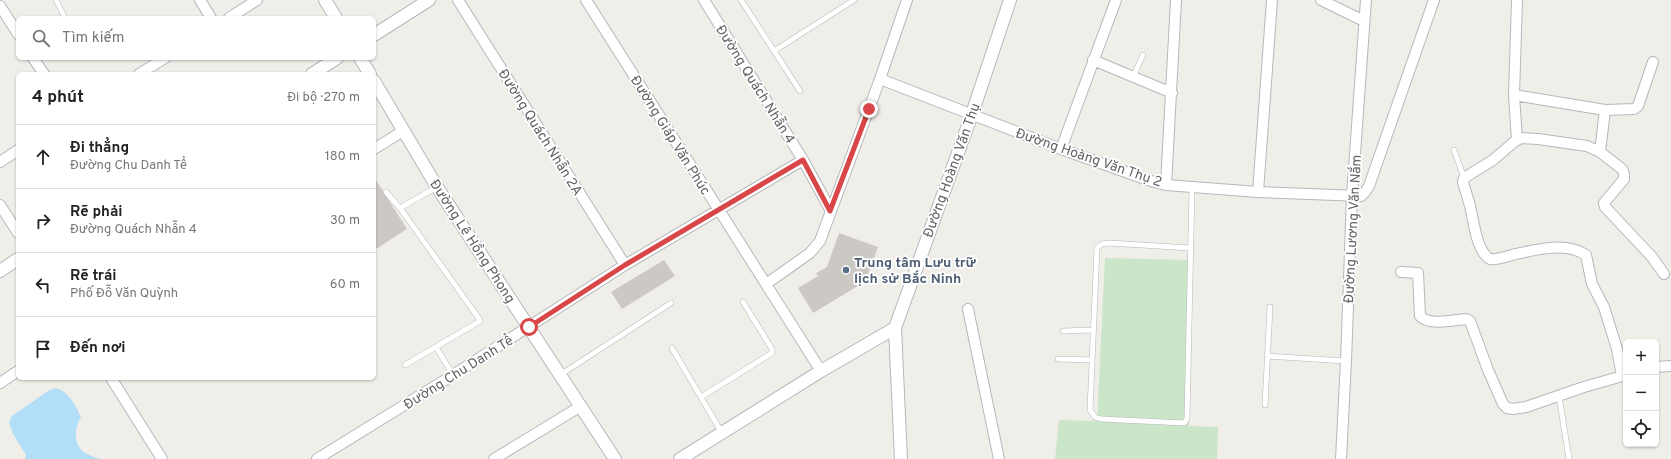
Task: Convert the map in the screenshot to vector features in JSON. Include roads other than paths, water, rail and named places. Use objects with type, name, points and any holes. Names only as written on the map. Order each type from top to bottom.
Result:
[{"type":"street","points":[[200,0],[210,16]]},
{"type":"street","points":[[232,16],[257,0]]},
{"type":"street","points":[[326,0],[335,16]]},
{"type":"street","points":[[376,34],[429,0]]},
{"type":"street","name":"Đường Quách Nhẫn 2A","points":[[458,0],[625,265]]},
{"type":"street","name":"Đường Giáp Văn Phúc","points":[[586,0],[821,371]]},
{"type":"street","name":"Đường Quách Nhẫn 4","points":[[704,0],[803,160],[830,211]]},
{"type":"street","points":[[766,284],[797,263],[820,241],[880,79],[907,0]]},
{"type":"street","name":"Đường Hoàng Văn Thụ","points":[[895,328],[972,114],[1010,0]]},
{"type":"street","points":[[1061,149],[1116,0]]},
{"type":"street","points":[[1166,185],[1176,0]]},
{"type":"street","points":[[1258,192],[1272,0]]},
{"type":"street","points":[[1321,0],[1364,22]]},
{"type":"street","name":"Đường Lương Văn Nắm","points":[[1340,459],[1346,361],[1352,196],[1366,0]]},
{"type":"street","points":[[1352,196],[1361,196],[1369,186],[1434,0]]},
{"type":"street","points":[[1517,0],[1514,95],[1517,140]]},
{"type":"street","points":[[0,6],[16,31]]},
{"type":"street","points":[[34,60],[43,72]]},
{"type":"street","points":[[142,72],[162,60]]},
{"type":"street","points":[[315,72],[334,60]]},
{"type":"street","points":[[361,60],[369,72]]},
{"type":"street","points":[[1093,60],[1172,93]]},
{"type":"street","points":[[1514,95],[1604,110],[1634,109],[1638,106],[1653,62]]},
{"type":"street","name":"Đường Hoàng Văn Thụ 2","points":[[880,79],[1061,149],[1150,181],[1166,185],[1258,192],[1352,196]]},
{"type":"street","name":"Đường Lê Hồng Phong","points":[[376,84],[437,188],[615,459]]},
{"type":"street","points":[[1600,152],[1604,110]]},
{"type":"street","points":[[376,148],[403,131]]},
{"type":"street","points":[[1624,375],[1604,307],[1592,284],[1586,256],[1574,250],[1558,247],[1540,249],[1493,260],[1487,258],[1476,235],[1463,182],[1464,178],[1494,160],[1521,138],[1587,146],[1600,152],[1622,169],[1624,174],[1624,179],[1604,203],[1604,207],[1652,257],[1664,274]]},
{"type":"street","points":[[0,162],[16,151]]},
{"type":"street","name":"Đường Chu Danh Tể","points":[[317,459],[453,375],[625,265],[803,160]]},
{"type":"street","points":[[0,205],[16,230]]},
{"type":"street","points":[[0,271],[16,260]]},
{"type":"street","points":[[1401,272],[1418,273],[1420,316],[1423,320],[1466,319],[1470,321],[1488,370],[1503,404],[1507,408],[1512,409],[1526,407],[1623,376]]},
{"type":"street","points":[[968,309],[999,459]]},
{"type":"street","points":[[680,459],[821,371],[895,328],[901,459]]},
{"type":"street","points":[[1659,367],[1671,366]]},
{"type":"street","points":[[0,383],[16,372]]},
{"type":"street","points":[[112,380],[162,459]]},
{"type":"street","points":[[494,459],[580,406]]},
{"type":"lane","points":[[56,0],[64,16]]},
{"type":"lane","points":[[741,0],[800,92]]},
{"type":"lane","points":[[774,51],[854,0]]},
{"type":"lane","points":[[1133,77],[1143,55]]},
{"type":"lane","points":[[1454,150],[1464,178]]},
{"type":"lane","points":[[1190,248],[1102,244],[1097,248],[1090,410],[1096,417],[1101,419],[1184,423],[1187,419],[1192,187]]},
{"type":"lane","points":[[400,208],[437,188]]},
{"type":"lane","points":[[386,192],[400,208],[480,320],[405,364]]},
{"type":"lane","points":[[701,397],[772,354],[772,349],[743,302]]},
{"type":"lane","points":[[560,375],[671,303]]},
{"type":"lane","points":[[1265,405],[1270,307]]},
{"type":"lane","points":[[1063,331],[1093,330]]},
{"type":"lane","points":[[436,347],[453,375]]},
{"type":"lane","points":[[672,348],[722,433]]},
{"type":"lane","points":[[1267,356],[1346,361]]},
{"type":"lane","points":[[1058,359],[1092,360]]},
{"type":"lane","points":[[1559,396],[1569,459]]},
{"type":"water","points":[[55,388],[68,395],[81,417],[78,422],[76,433],[77,443],[80,448],[89,455],[101,459],[25,459],[26,455],[13,434],[9,422],[12,416],[48,391]]},
{"type":"place","name":"Trung tâm Lưu trữ lịch sử Bắc Ninh","points":[[846,270]]}]
